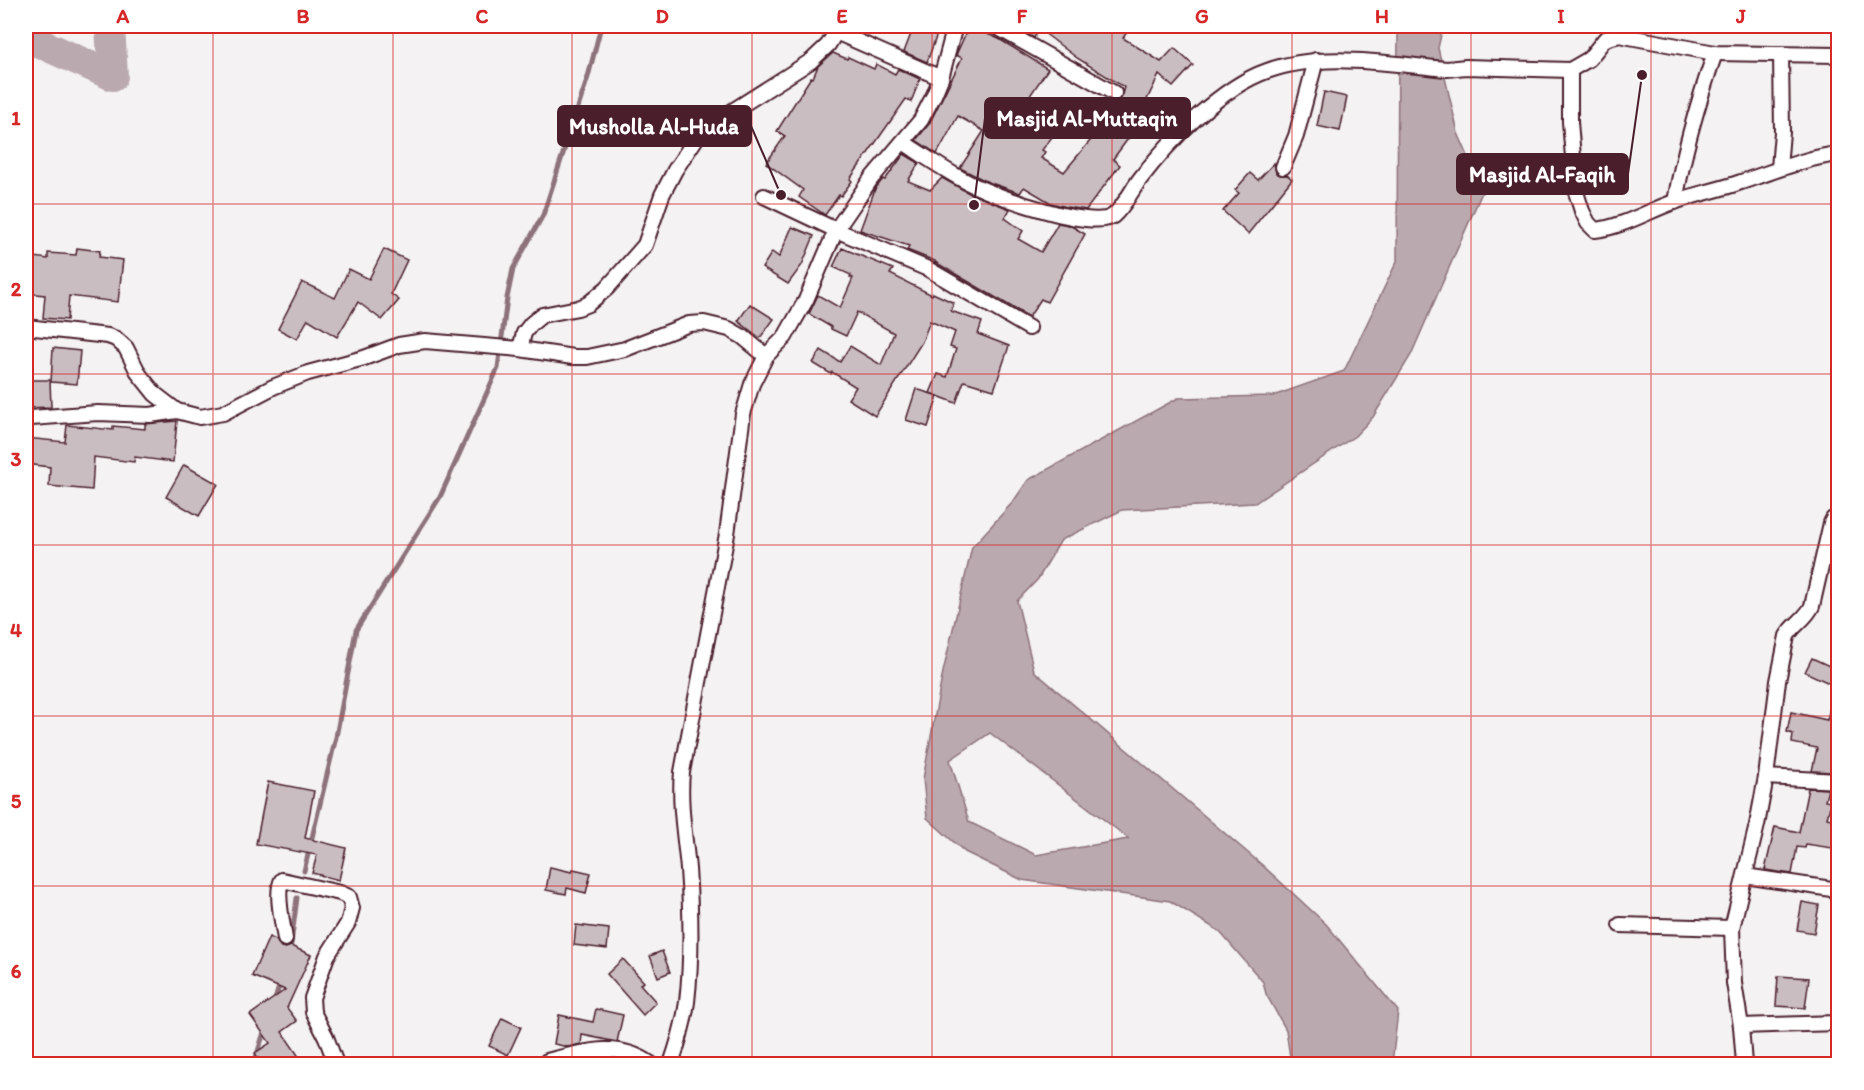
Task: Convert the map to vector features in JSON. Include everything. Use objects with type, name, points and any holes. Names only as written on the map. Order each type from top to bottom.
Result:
[{"type":"street","points":[[671,1065],[681,1032],[689,975],[690,911],[680,793],[682,772],[727,534],[743,414],[752,384],[766,356],[785,337],[806,300],[836,230],[871,179],[921,120],[934,95],[955,26]]},
{"type":"street","points":[[995,26],[1114,93]]},
{"type":"street","points":[[513,348],[531,324],[542,315],[588,304],[607,288],[645,245],[662,195],[675,170],[701,131],[811,61],[828,45],[836,29],[940,78]]},
{"type":"street","points":[[903,142],[972,184],[1013,201],[1067,215],[1107,219],[1118,211],[1140,179],[1209,106],[1238,85],[1265,71],[1316,60],[1447,69],[1466,67],[1570,69],[1589,59],[1605,39],[1619,35],[1715,53],[1839,55]]},
{"type":"street","points":[[1675,202],[1689,135],[1715,53]]},
{"type":"street","points":[[1779,168],[1782,132],[1781,54]]},
{"type":"street","points":[[1283,167],[1296,136],[1316,60]]},
{"type":"street","points":[[1570,69],[1570,122],[1576,192],[1578,203],[1593,229],[1618,225],[1675,202],[1779,168],[1826,155],[1839,154]]},
{"type":"street","points":[[764,196],[928,269],[1029,328]]},
{"type":"street","points":[[26,417],[98,413],[150,415],[177,411],[200,417],[223,413],[273,387],[308,373],[364,358],[399,345],[425,342],[513,348],[573,357],[599,356],[625,349],[689,324],[704,323],[729,329],[766,356]]},
{"type":"street","points":[[26,327],[108,336],[116,339],[126,348],[147,387],[177,411]]},
{"type":"street","points":[[1744,1065],[1742,1026],[1734,983],[1732,928],[1766,777],[1786,636],[1805,618],[1812,606],[1831,523],[1839,516]]},
{"type":"street","points":[[1766,777],[1839,782]]},
{"type":"street","points":[[1745,876],[1839,890]]},
{"type":"street","points":[[285,939],[280,908],[279,884],[282,880],[340,893],[351,900],[352,908],[348,923],[327,956],[312,998],[313,1012],[326,1037],[336,1065]]},
{"type":"street","points":[[1620,925],[1732,928]]},
{"type":"street","points":[[1742,1026],[1839,1023]]},
{"type":"street","points":[[548,1061],[592,1050],[614,1050],[641,1058],[651,1065]]},
{"type":"shaded area","points":[[1398,26],[1443,26],[1438,48],[1458,133],[1483,190],[1411,355],[1373,417],[1355,436],[1255,503],[1122,510],[1061,540],[1038,579],[1017,601],[1034,671],[1261,864],[1326,924],[1398,1011],[1392,1064],[1291,1064],[1286,1030],[1266,994],[1263,982],[1219,931],[1170,901],[1022,880],[965,852],[927,818],[923,779],[943,672],[972,547],[1013,502],[1028,480],[1178,398],[1273,396],[1344,371],[1397,261]],"holes":[[[990,733],[1128,838],[1036,855],[969,822],[950,760]]]},
{"type":"building","points":[[914,26],[940,26],[927,62],[904,52]]},
{"type":"building","points":[[969,26],[999,39],[1048,69],[1025,103],[1059,128],[1042,150],[1045,152],[1041,158],[1064,172],[1095,135],[1092,132],[1114,102],[1121,98],[1124,87],[1077,58],[1039,29],[1034,38],[1013,26],[1131,26],[1123,38],[1161,62],[1174,48],[1193,65],[1173,87],[1159,75],[1138,118],[1142,120],[1113,159],[1120,165],[1086,210],[1067,207],[1051,203],[1024,187],[1020,193],[988,182],[960,168],[984,131],[958,116],[937,154],[916,140],[929,124],[962,58],[956,55]]},
{"type":"building","points":[[833,53],[874,69],[876,64],[895,74],[898,69],[920,79],[911,102],[906,99],[850,179],[852,181],[825,215],[799,197],[803,190],[766,163],[785,136],[777,131],[811,77],[813,78],[818,66]]},
{"type":"building","points":[[1324,92],[1347,97],[1340,131],[1317,126]]},
{"type":"building","points":[[904,154],[919,163],[908,181],[930,190],[942,178],[969,193],[1010,209],[1005,218],[1023,231],[1018,239],[1041,252],[1058,223],[1074,226],[1085,234],[1047,302],[1041,299],[1029,317],[935,261],[907,250],[909,246],[860,230],[875,189],[883,179],[885,180]]},
{"type":"building","points":[[1274,163],[1276,173],[1287,175],[1292,179],[1248,234],[1223,211],[1239,193],[1235,190],[1250,173],[1258,180]]},
{"type":"building","points":[[792,227],[814,236],[802,265],[788,284],[762,268],[772,252],[779,257]]},
{"type":"building","points":[[77,248],[100,251],[99,257],[123,260],[118,302],[69,296],[67,320],[43,318],[45,295],[26,293],[26,256],[48,259],[48,253],[76,255]]},
{"type":"building","points":[[842,248],[893,269],[890,274],[954,303],[951,311],[982,322],[978,334],[1009,346],[994,390],[964,381],[956,403],[930,393],[938,374],[947,377],[956,349],[950,347],[955,332],[930,321],[922,342],[875,416],[848,399],[856,387],[813,363],[821,350],[840,362],[850,346],[881,365],[894,333],[857,312],[846,336],[809,314],[818,295],[840,308],[853,278],[833,267]]},
{"type":"building","points":[[384,249],[407,260],[391,294],[399,300],[382,320],[358,302],[337,337],[308,319],[297,339],[278,329],[302,282],[335,298],[349,269],[369,279]]},
{"type":"building","points":[[750,304],[774,319],[760,338],[738,321]]},
{"type":"building","points":[[53,348],[80,351],[77,384],[51,382]]},
{"type":"building","points":[[26,380],[50,380],[51,407],[26,408]]},
{"type":"building","points":[[916,389],[938,396],[928,427],[906,420]]},
{"type":"building","points":[[177,421],[173,462],[135,457],[134,462],[94,457],[92,490],[49,486],[50,467],[26,464],[26,438],[65,442],[67,425],[113,430],[113,426],[145,429],[145,424]]},
{"type":"building","points":[[184,465],[218,484],[199,516],[166,497]]},
{"type":"building","points":[[1812,658],[1836,669],[1829,683],[1805,672]]},
{"type":"building","points":[[1833,696],[1839,696],[1839,751],[1837,750],[1832,772],[1812,771],[1817,748],[1792,743],[1793,734],[1787,732],[1791,712],[1827,720]]},
{"type":"building","points":[[268,782],[314,791],[305,838],[346,848],[339,880],[312,873],[317,855],[256,844]]},
{"type":"building","points":[[1808,788],[1828,789],[1825,801],[1831,802],[1827,818],[1839,821],[1839,849],[1806,844],[1805,848],[1797,847],[1792,874],[1765,870],[1775,827],[1799,832]]},
{"type":"building","points":[[550,867],[591,873],[586,893],[567,888],[566,894],[546,890]]},
{"type":"building","points":[[1802,902],[1819,905],[1814,933],[1797,930]]},
{"type":"building","points":[[576,925],[609,929],[607,949],[574,945]]},
{"type":"building","points":[[269,937],[276,940],[281,947],[291,946],[311,955],[287,1008],[297,1021],[282,1032],[300,1058],[290,1065],[262,1065],[255,1053],[270,1043],[250,1015],[285,990],[252,976]]},
{"type":"building","points":[[662,951],[670,972],[658,977],[650,956]]},
{"type":"building","points":[[623,959],[644,982],[640,984],[656,1002],[643,1015],[607,974]]},
{"type":"building","points":[[1778,976],[1809,978],[1805,1008],[1776,1006]]},
{"type":"building","points":[[596,1009],[623,1015],[617,1042],[582,1035],[581,1044],[568,1047],[554,1044],[559,1015],[593,1022]]},
{"type":"building","points":[[502,1018],[521,1027],[508,1055],[489,1046]]},
{"type":"waterway","points":[[26,37],[113,76],[110,26]]},
{"type":"waterway","points":[[304,871],[336,737],[356,630],[440,497],[498,368],[513,269],[543,215],[588,77],[601,26]]},
{"type":"waterway","points":[[290,951],[297,898]]},
{"type":"waterway","points":[[274,1003],[281,980]]},
{"type":"waterway","points":[[254,1064],[265,1029]]},
{"type":"place","name":"Masjid Al-Faqih","points":[[1642,75]]},
{"type":"place","name":"Musholla Al-Huda","points":[[781,195]]},
{"type":"place","name":"Masjid Al-Muttaqin","points":[[974,205]]}]
